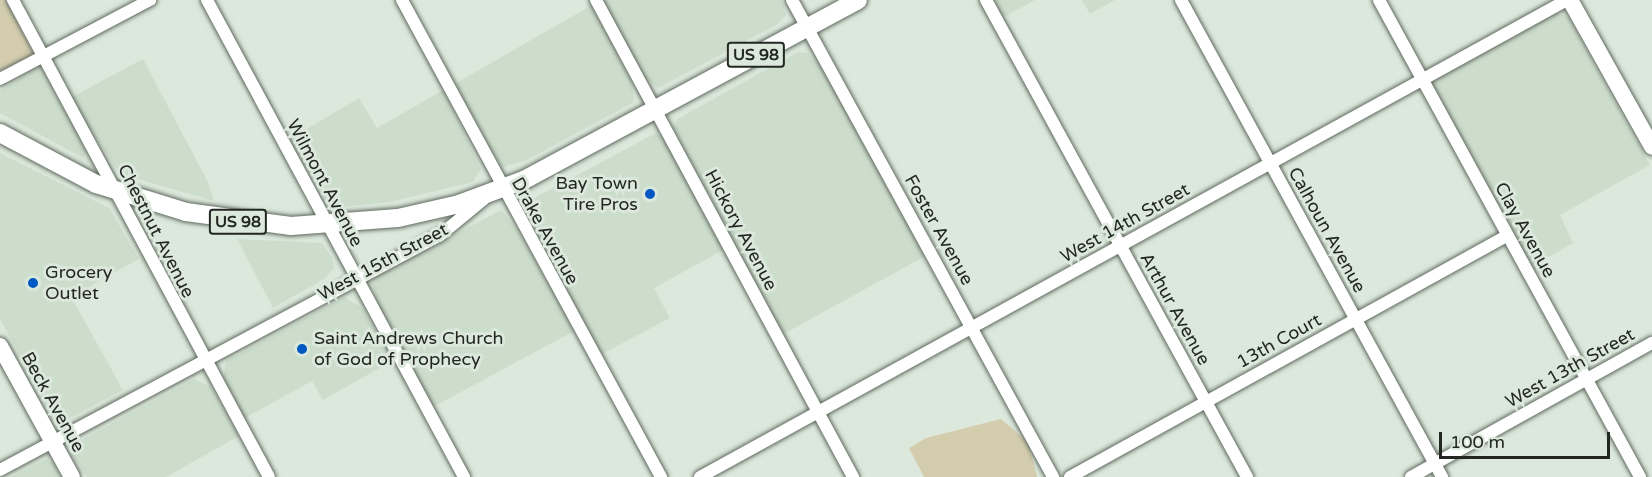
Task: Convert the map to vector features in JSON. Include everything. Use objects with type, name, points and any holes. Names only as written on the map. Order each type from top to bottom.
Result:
[{"type":"highway","name":"West 15th Street","points":[[496,192],[656,111],[858,0]]},
{"type":"highway","name":"US 98","points":[[0,134],[58,166],[118,192],[226,220],[326,226],[408,216],[496,192]]},
{"type":"main road","points":[[1568,0],[1652,147]]},
{"type":"main road","name":"Beck Avenue","points":[[0,346],[72,477]]},
{"type":"street","name":"Chestnut Avenue","points":[[13,0],[42,58],[118,192],[269,477]]},
{"type":"street","points":[[0,80],[150,0]]},
{"type":"street","name":"Wilmont Avenue","points":[[207,0],[326,226],[464,477]]},
{"type":"street","name":"Drake Avenue","points":[[402,0],[496,192],[661,477]]},
{"type":"street","name":"Hickory Avenue","points":[[596,0],[853,477]]},
{"type":"street","name":"Foster Avenue","points":[[792,0],[1053,477]]},
{"type":"street","name":"Arthur Avenue","points":[[986,0],[1247,477]]},
{"type":"street","name":"Calhoun Avenue","points":[[1181,0],[1442,477]]},
{"type":"street","name":"Clay Avenue","points":[[1379,0],[1506,236],[1640,477]]},
{"type":"street","name":"West 14th Street","points":[[700,477],[1270,164],[1420,78],[1568,0]]},
{"type":"street","name":"West 15th Street","points":[[0,470],[204,358],[439,236],[496,192]]},
{"type":"street","name":"13th Court","points":[[1070,477],[1506,236]]},
{"type":"street","name":"West 13th Street","points":[[1411,477],[1652,343]]},
{"type":"shaded area","points":[[0,0],[6,0],[34,55],[0,71]]},
{"type":"shaded area","points":[[602,0],[782,0],[786,15],[778,24],[658,88],[643,77]]},
{"type":"shaded area","points":[[994,0],[1035,0],[1004,17]]},
{"type":"shaded area","points":[[1082,0],[1115,0],[1090,14]]},
{"type":"shaded area","points":[[592,5],[632,82],[634,102],[525,161],[502,167],[453,85]]},
{"type":"shaded area","points":[[1556,13],[1568,17],[1650,165],[1560,215],[1573,243],[1536,264],[1536,273],[1429,81]]},
{"type":"shaded area","points":[[798,52],[808,53],[823,68],[927,255],[782,335],[673,127],[679,118]]},
{"type":"shaded area","points":[[143,59],[208,182],[214,201],[120,174],[70,98]]},
{"type":"shaded area","points":[[40,65],[86,151],[83,158],[0,113],[0,91]]},
{"type":"shaded area","points":[[443,90],[481,169],[473,182],[390,202],[331,208],[288,140],[359,98],[377,128]]},
{"type":"shaded area","points":[[656,133],[664,138],[725,249],[654,288],[670,318],[600,355],[524,214],[523,204]]},
{"type":"shaded area","points":[[0,153],[109,208],[139,259],[71,297],[123,390],[68,419],[52,414],[0,319]]},
{"type":"shaded area","points":[[501,210],[518,230],[574,331],[433,407],[381,313],[371,280]]},
{"type":"shaded area","points":[[237,239],[322,243],[332,258],[334,268],[326,278],[273,308]]},
{"type":"shaded area","points":[[344,297],[362,308],[394,360],[323,400],[312,381],[243,419],[223,380],[226,361]]},
{"type":"shaded area","points":[[194,379],[211,387],[239,436],[166,477],[87,477],[71,453],[74,444]]},
{"type":"shaded area","points":[[1001,419],[1028,442],[1037,477],[924,477],[909,448],[926,438]]},
{"type":"shaded area","points":[[46,459],[55,465],[60,477],[11,477]]},
{"type":"place","name":"Bay Town Tire Pros","points":[[650,194]]},
{"type":"place","name":"Grocery Outlet","points":[[33,283]]},
{"type":"place","name":"Saint Andrews Church of God of Prophecy","points":[[302,349]]}]
